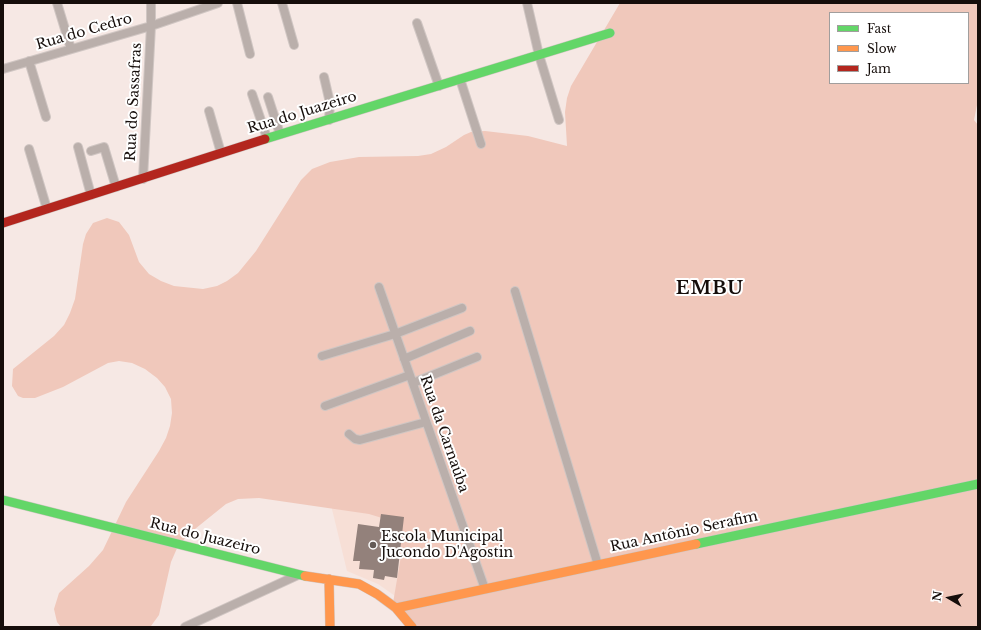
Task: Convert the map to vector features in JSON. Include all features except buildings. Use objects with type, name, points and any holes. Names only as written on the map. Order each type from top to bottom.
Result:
[{"type":"street","points":[[57,3],[71,49]]},
{"type":"street","name":"Rua do Sassafras","points":[[143,179],[151,3]]},
{"type":"street","name":"Rua do Cedro","points":[[3,68],[151,26],[218,3]]},
{"type":"street","points":[[237,3],[250,54]]},
{"type":"street","points":[[282,3],[294,44]]},
{"type":"street","points":[[527,3],[539,55],[559,120]]},
{"type":"street","points":[[417,23],[439,86]]},
{"type":"street","name":"Rua do Juazeiro","points":[[3,223],[267,138],[610,33]]},
{"type":"street","points":[[29,61],[46,117]]},
{"type":"street","points":[[324,77],[330,103],[329,120]]},
{"type":"street","points":[[460,80],[481,144]]},
{"type":"street","points":[[252,94],[267,138]]},
{"type":"street","points":[[268,97],[280,134]]},
{"type":"street","points":[[209,111],[221,153]]},
{"type":"street","points":[[78,147],[91,195]]},
{"type":"street","points":[[91,151],[104,147],[116,187]]},
{"type":"street","points":[[29,149],[47,209]]},
{"type":"street","name":"Rua da Carnaúba","points":[[379,287],[485,589]]},
{"type":"street","points":[[515,291],[598,565]]},
{"type":"street","points":[[322,356],[395,334],[462,308]]},
{"type":"street","points":[[404,359],[470,331]]},
{"type":"street","points":[[324,406],[411,379],[477,356]]},
{"type":"street","points":[[349,434],[355,439],[365,439],[426,422]]},
{"type":"street","name":"Rua Antônio Serafim","points":[[396,608],[978,484]]},
{"type":"street","name":"Rua do Juazeiro","points":[[3,500],[298,575],[329,578],[359,584],[377,594],[396,608],[412,627]]},
{"type":"street","points":[[185,627],[298,575]]},
{"type":"street","points":[[329,578],[330,627]]},
{"type":"shaded area","points":[[620,3],[978,3],[978,100],[974,120],[978,125],[978,627],[414,627],[393,603],[401,556],[401,542],[397,529],[382,518],[369,514],[259,498],[238,499],[226,504],[190,533],[178,546],[171,562],[159,615],[151,626],[61,627],[57,622],[54,609],[59,593],[89,566],[103,550],[126,502],[166,438],[172,413],[171,399],[165,387],[157,378],[145,369],[132,363],[119,361],[108,363],[63,387],[35,398],[23,398],[18,396],[12,386],[13,369],[54,336],[64,325],[70,313],[75,299],[83,244],[86,234],[93,223],[107,218],[119,222],[129,235],[139,262],[149,274],[161,281],[174,286],[203,289],[217,286],[238,273],[256,251],[301,180],[312,169],[330,162],[359,157],[418,156],[431,154],[471,132],[485,131],[528,136],[567,146],[565,112],[571,86]]},
{"type":"shaded area","name":"Escola Municipal Jucondo D'Agostin","points":[[330,501],[404,517],[398,598],[378,584],[347,571]]},
{"type":"traffic: fast","points":[[265,139],[610,33]]},
{"type":"traffic: fast","points":[[696,544],[978,484]]},
{"type":"traffic: fast","points":[[3,500],[305,576]]},
{"type":"traffic: slow","points":[[396,608],[696,544]]},
{"type":"traffic: slow","points":[[305,576],[359,584],[377,594],[396,608],[412,627]]},
{"type":"traffic: slow","points":[[329,579],[330,627]]},
{"type":"traffic: jam","points":[[3,223],[265,139]]},
{"type":"place","name":"Escola Municipal Jucondo D'Agostin","points":[[373,545]]},
{"type":"district","name":"EMBU","points":[[710,289]]}]
